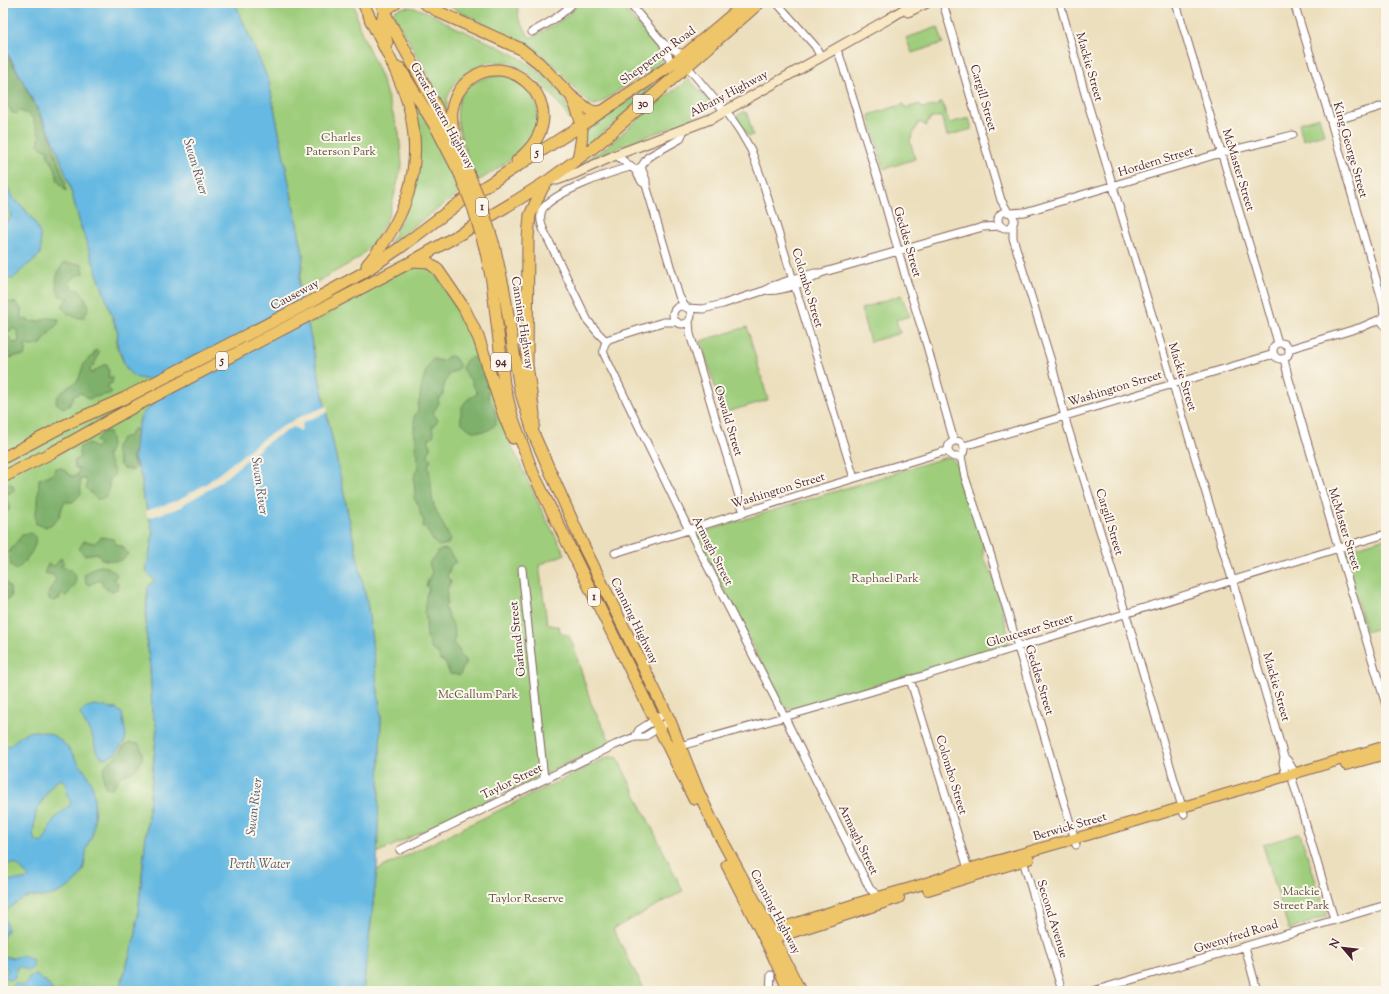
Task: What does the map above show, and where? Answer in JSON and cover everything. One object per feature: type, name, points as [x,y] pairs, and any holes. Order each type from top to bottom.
[{"type":"highway","name":"Great Eastern Highway","points":[[363,3],[370,19],[464,172]]},
{"type":"highway","points":[[390,52],[383,27],[382,15],[383,8],[396,3]]},
{"type":"highway","points":[[424,3],[441,13],[521,49],[540,63],[571,96],[588,109],[594,112],[603,111]]},
{"type":"highway","name":"Shepperton Road","points":[[582,125],[667,68],[746,3]]},
{"type":"highway","name":"Shepperton Road","points":[[578,158],[598,144],[759,3]]},
{"type":"highway","name":"Great Eastern Highway","points":[[383,8],[458,150],[474,210],[490,246]]},
{"type":"highway","points":[[361,274],[384,245],[408,196],[413,176],[415,144],[410,111],[405,96],[370,19]]},
{"type":"highway","points":[[458,150],[452,121],[452,112],[457,94],[464,85],[475,76],[486,71],[503,71],[514,74],[523,79],[534,90],[541,102],[543,119],[541,128],[537,138],[522,156],[500,176]]},
{"type":"highway","points":[[571,96],[579,113],[582,125],[582,142],[578,158]]},
{"type":"highway","name":"Causeway","points":[[3,458],[71,422],[125,398],[361,274],[401,247],[459,203],[582,125]]},
{"type":"highway","name":"Causeway","points":[[3,477],[55,451],[128,410],[413,261],[549,180],[578,158]]},
{"type":"highway","points":[[534,435],[534,414],[527,365],[528,238],[530,215],[542,189],[549,180]]},
{"type":"highway","name":"Canning Highway","points":[[490,246],[504,290],[520,390],[534,435],[584,547],[668,717],[698,791],[769,937],[789,991]]},
{"type":"highway","name":"Canning Highway","points":[[490,246],[492,281],[504,384],[512,416],[533,473],[707,827],[800,991]]},
{"type":"highway","points":[[413,261],[428,262],[438,270],[464,308],[479,339],[501,409],[516,446],[533,473]]},
{"type":"main road","name":"Albany Highway","points":[[549,180],[557,180],[576,174],[616,155],[713,118],[914,3]]},
{"type":"main road","name":"Albany Highway","points":[[890,18],[903,15],[926,3]]},
{"type":"main road","name":"Berwick Street","points":[[769,937],[868,900],[969,873],[1183,811],[1386,746]]},
{"type":"main road","name":"Berwick Street","points":[[1291,776],[1386,754]]},
{"type":"main road","name":"Berwick Street","points":[[769,937],[969,873]]},
{"type":"street","points":[[532,32],[550,22],[573,3]]},
{"type":"street","points":[[629,3],[663,43],[679,53],[687,53]]},
{"type":"street","points":[[777,3],[819,51],[821,57]]},
{"type":"street","name":"Cargill Street","points":[[943,3],[1001,200],[1009,212]]},
{"type":"street","name":"Mackie Street","points":[[1060,3],[1083,87],[1233,580],[1284,757],[1283,763],[1291,776],[1334,919]]},
{"type":"street","name":"McMaster Street","points":[[1176,3],[1278,343]]},
{"type":"street","name":"King George Street","points":[[1294,3],[1385,305],[1382,322],[1385,326]]},
{"type":"street","points":[[663,43],[670,60],[667,68]]},
{"type":"street","name":"Geddes Street","points":[[836,49],[841,61],[925,339],[954,441]]},
{"type":"street","name":"Colombo Street","points":[[687,66],[725,111],[740,131],[751,150],[794,282],[854,478]]},
{"type":"street","points":[[1331,122],[1386,105]]},
{"type":"street","points":[[684,130],[680,139],[648,157],[635,168],[590,181],[550,201],[542,211],[541,224],[588,321],[598,334],[606,341],[663,322],[686,323],[703,309]]},
{"type":"street","name":"Hordern Street","points":[[1009,212],[1025,212],[1221,153],[1293,135]]},
{"type":"street","points":[[616,155],[635,168],[646,180],[646,186],[679,296],[691,313],[690,319]]},
{"type":"street","name":"Cargill Street","points":[[999,216],[1001,200]]},
{"type":"street","points":[[663,322],[681,306],[703,309],[723,304],[766,290],[772,286],[794,282],[815,273],[821,273],[984,227],[1010,227],[1014,222],[1009,212],[999,216],[984,227]]},
{"type":"street","name":"Hordern Street","points":[[1014,222],[1025,212]]},
{"type":"street","points":[[999,216],[999,223],[1003,227]]},
{"type":"street","name":"Cargill Street","points":[[1014,222],[1013,238],[1049,356],[1065,416],[1126,613],[1183,811]]},
{"type":"street","name":"Cargill Street","points":[[1003,227],[1013,238]]},
{"type":"street","points":[[679,296],[675,312],[675,320],[679,323]]},
{"type":"street","points":[[1289,349],[1372,324],[1384,316]]},
{"type":"street","name":"Oswald Street","points":[[690,319],[690,334],[744,513]]},
{"type":"street","name":"Oswald Street","points":[[679,323],[690,334]]},
{"type":"street","points":[[1372,324],[1385,326]]},
{"type":"street","name":"Armagh Street","points":[[606,341],[603,349],[604,354],[689,529],[870,889],[880,897]]},
{"type":"street","points":[[1278,343],[1284,343],[1289,349],[1289,354],[1284,359],[1278,358],[1274,354],[1273,348],[1278,343]]},
{"type":"street","name":"Washington Street","points":[[964,446],[1274,354]]},
{"type":"street","name":"McMaster Street","points":[[1284,359],[1338,548],[1386,705]]},
{"type":"street","points":[[954,441],[961,442],[964,446],[964,450],[954,455],[949,445],[954,441]]},
{"type":"street","name":"Washington Street","points":[[615,553],[942,452],[954,455]]},
{"type":"street","name":"Geddes Street","points":[[954,455],[965,477],[991,556],[1075,842]]},
{"type":"street","name":"Gloucester Street","points":[[680,746],[910,679],[1386,534]]},
{"type":"street","name":"Garland Street","points":[[522,569],[544,779]]},
{"type":"street","name":"Colombo Street","points":[[910,679],[969,873]]},
{"type":"street","name":"Taylor Street","points":[[400,850],[615,745],[635,737],[644,737],[657,724],[668,717]]},
{"type":"street","name":"Second Avenue","points":[[1022,858],[1062,991]]},
{"type":"street","name":"Armagh Street","points":[[868,900],[870,889]]},
{"type":"street","name":"Gwenyfred Road","points":[[1093,991],[1245,947],[1334,919],[1386,905]]},
{"type":"street","points":[[1245,947],[1257,991]]},
{"type":"street","points":[[770,991],[771,975]]},
{"type":"green space","name":"Charles Paterson Park","points":[[235,3],[354,3],[359,27],[381,77],[399,133],[402,165],[389,215],[374,243],[359,258],[299,292],[303,254],[269,82]]},
{"type":"green space","points":[[442,3],[517,3],[519,19],[530,38],[557,23],[569,14],[579,3],[619,3],[663,53],[664,57],[662,62],[603,101],[596,105],[591,104],[581,96],[559,70],[536,49]]},
{"type":"green space","points":[[410,7],[429,13],[457,28],[501,48],[528,63],[552,83],[565,101],[573,118],[570,120],[557,101],[541,83],[526,71],[510,63],[488,62],[468,71],[455,82],[447,98],[447,119],[420,61],[392,12],[400,8]]},
{"type":"green space","points":[[938,27],[943,43],[912,53],[906,38]]},
{"type":"green space","points":[[3,47],[15,66],[53,139],[69,183],[81,227],[118,333],[116,345],[127,370],[155,380],[156,400],[141,416],[137,430],[134,458],[142,479],[142,493],[153,533],[147,564],[147,572],[154,580],[147,595],[146,617],[152,712],[157,728],[136,933],[118,991],[3,991],[3,276],[13,279],[26,266],[36,259],[35,222],[22,206],[13,198],[3,179]]},
{"type":"green space","points":[[3,49],[19,74],[52,140],[65,181],[66,191],[58,181],[55,168],[47,154],[48,150],[41,148],[38,144],[40,137],[33,118],[20,111],[17,114],[12,113],[9,107],[4,103],[3,99],[5,91],[3,83]]},
{"type":"green space","points":[[502,75],[518,80],[531,94],[538,113],[536,126],[531,138],[512,158],[478,181],[464,148],[459,131],[457,115],[459,101],[467,89],[480,80]]},
{"type":"green space","points":[[669,75],[586,148],[584,135],[586,128]]},
{"type":"green space","points":[[689,79],[712,104],[704,111],[685,122],[645,137],[579,166],[592,155],[603,150],[652,107]]},
{"type":"green space","points":[[942,102],[949,123],[969,118],[972,129],[947,136],[941,116],[929,119],[929,122],[926,123],[927,126],[919,122],[910,141],[915,159],[884,169],[869,115],[904,104],[906,108],[920,104],[921,108],[936,106]]},
{"type":"green space","points":[[418,106],[455,177],[461,192],[389,244],[410,203],[413,109]]},
{"type":"green space","points":[[743,112],[747,113],[753,135],[748,136],[737,119],[738,115]]},
{"type":"green space","points":[[1319,117],[1324,134],[1303,140],[1299,123]]},
{"type":"green space","points":[[3,196],[8,205],[11,217],[6,221],[3,221]]},
{"type":"green space","points":[[64,263],[82,264],[84,273],[72,278],[69,283],[74,289],[79,289],[85,297],[89,307],[84,317],[73,317],[71,314],[69,315],[62,307],[66,300],[70,298],[59,296],[57,286],[57,275]]},
{"type":"green space","name":"McCallum Park","points":[[418,265],[427,266],[433,270],[464,317],[477,342],[509,440],[542,511],[565,554],[539,565],[547,623],[553,626],[558,626],[561,633],[569,636],[591,703],[611,743],[377,853],[381,717],[368,608],[308,325],[398,272]]},
{"type":"green space","points":[[901,295],[910,316],[896,320],[900,333],[870,342],[861,309]]},
{"type":"green space","points":[[3,299],[7,302],[17,303],[21,309],[22,320],[26,319],[32,322],[47,318],[59,319],[58,324],[41,344],[32,346],[24,345],[27,351],[24,356],[15,356],[11,358],[9,353],[3,349],[3,336],[9,337],[14,343],[19,342],[18,332],[13,328],[9,332],[3,328]]},
{"type":"green space","points":[[747,327],[768,400],[723,413],[701,341]]},
{"type":"green space","points":[[95,350],[99,352],[95,363],[90,369],[91,374],[103,365],[107,365],[109,373],[108,377],[113,377],[112,383],[108,385],[108,388],[112,392],[88,399],[85,395],[80,393],[74,396],[69,406],[63,408],[56,403],[57,397],[65,389],[78,381],[84,363],[93,356]]},
{"type":"green space","points":[[449,356],[454,357],[460,366],[457,370],[450,373],[444,387],[443,396],[438,399],[439,403],[433,413],[438,420],[432,428],[434,435],[428,440],[431,446],[428,455],[431,460],[428,466],[433,501],[450,539],[448,544],[439,546],[423,526],[424,519],[421,517],[419,506],[414,498],[414,476],[418,464],[415,449],[416,439],[414,432],[414,417],[418,410],[424,376],[430,363],[433,359],[442,361]]},
{"type":"green space","points":[[476,357],[480,360],[491,387],[488,395],[495,409],[496,418],[495,425],[492,428],[482,432],[471,430],[461,422],[463,405],[468,399],[477,394],[472,382],[462,369],[467,360]]},
{"type":"green space","points":[[134,428],[137,433],[135,442],[137,443],[132,456],[136,468],[132,471],[123,469],[120,465],[115,448],[122,438],[129,436]]},
{"type":"green space","points":[[108,431],[111,438],[111,444],[107,456],[115,473],[109,482],[109,491],[105,498],[97,499],[86,488],[87,481],[85,479],[80,479],[81,494],[73,502],[64,502],[59,517],[55,522],[46,527],[36,524],[35,515],[38,504],[39,479],[53,474],[55,468],[62,468],[71,476],[77,476],[79,469],[75,468],[74,461],[80,457],[80,447],[89,443],[95,448],[99,444],[96,441],[98,437],[102,433]]},
{"type":"green space","name":"Raphael Park","points":[[947,457],[951,458],[956,463],[981,534],[983,557],[993,576],[1009,641],[1005,647],[793,710],[785,708],[782,705],[698,536],[700,533]]},
{"type":"green space","points":[[7,483],[13,485],[14,490],[6,495],[9,510],[3,513],[3,484]]},
{"type":"green space","points":[[31,533],[36,538],[34,547],[26,560],[16,570],[11,566],[9,552],[22,535]]},
{"type":"green space","points":[[101,537],[113,539],[116,544],[122,546],[128,554],[119,561],[113,561],[101,559],[98,553],[84,555],[79,549],[84,541],[95,543]]},
{"type":"green space","points":[[1386,538],[1386,626],[1366,632],[1344,558],[1346,551],[1349,549]]},
{"type":"green space","points":[[447,549],[456,562],[451,565],[447,577],[451,581],[447,590],[447,602],[445,608],[453,626],[455,636],[453,643],[460,651],[459,655],[466,661],[460,675],[450,674],[445,662],[440,660],[439,654],[430,648],[430,642],[426,637],[426,616],[424,612],[426,596],[429,589],[426,585],[432,572],[429,563],[440,550]]},
{"type":"green space","points":[[61,558],[64,563],[60,566],[70,569],[76,576],[75,585],[66,596],[62,594],[59,599],[53,601],[49,599],[48,594],[56,579],[53,575],[44,573],[48,564],[54,566]]},
{"type":"green space","points":[[100,566],[107,567],[116,573],[117,576],[113,579],[118,583],[117,589],[112,591],[107,590],[105,586],[102,586],[102,581],[99,580],[89,585],[86,583],[84,575],[93,568]]},
{"type":"green space","points":[[3,578],[10,588],[11,597],[3,603]]},
{"type":"green space","points":[[129,743],[139,744],[142,751],[141,763],[131,772],[121,776],[112,788],[105,787],[103,777],[106,765],[120,753],[123,747]]},
{"type":"green space","name":"Taylor Reserve","points":[[608,757],[617,757],[683,891],[613,929],[645,991],[363,991],[377,870]]},
{"type":"green space","name":"Mackie Street Park","points":[[1300,833],[1327,916],[1289,930],[1263,845]]},
{"type":"water","name":"Perth Water","points":[[3,3],[235,3],[269,82],[303,254],[299,282],[302,304],[308,325],[368,608],[381,717],[377,870],[363,991],[118,991],[136,933],[157,728],[152,712],[146,617],[148,587],[154,580],[147,572],[147,564],[153,533],[142,493],[142,479],[134,458],[137,430],[141,416],[156,400],[155,380],[142,379],[133,376],[124,364],[117,341],[118,333],[81,227],[69,183],[53,139],[15,66],[3,47]]},
{"type":"water","points":[[3,179],[13,198],[22,206],[35,222],[40,234],[40,254],[13,279],[3,276],[3,221],[8,221],[11,217],[8,205],[3,196]]},
{"type":"water","points":[[94,705],[116,709],[122,713],[126,735],[125,741],[115,754],[107,758],[101,757],[96,751],[93,738],[80,714],[85,708]]},
{"type":"water","points":[[32,731],[47,733],[53,735],[68,747],[92,784],[94,825],[92,836],[87,847],[84,868],[77,880],[69,887],[58,893],[45,897],[28,897],[19,901],[7,910],[5,918],[7,931],[3,937],[3,883],[11,880],[26,880],[29,877],[16,864],[8,864],[3,866],[3,748],[10,745],[23,734]],"holes":[[[60,779],[66,784],[67,795],[71,803],[55,818],[41,843],[35,840],[33,835],[36,812],[54,783]]]},
{"type":"water","points":[[3,956],[13,958],[20,956],[26,957],[32,960],[34,966],[29,971],[19,966],[17,967],[14,979],[9,980],[4,976],[8,970],[3,965]]},
{"type":"water","points":[[36,975],[47,983],[53,991],[12,991],[11,989],[14,984],[23,986],[26,984],[29,977]]},
{"type":"pier","points":[[327,406],[328,412],[303,422],[301,431],[293,427],[268,442],[225,478],[210,489],[185,503],[182,507],[148,518],[146,511],[176,501],[206,484],[264,438],[295,419]]},
{"type":"water label","name":"Swan River","points":[[195,167]]},
{"type":"water label","name":"Swan River","points":[[259,486]]},
{"type":"water label","name":"Swan River","points":[[255,807]]}]
